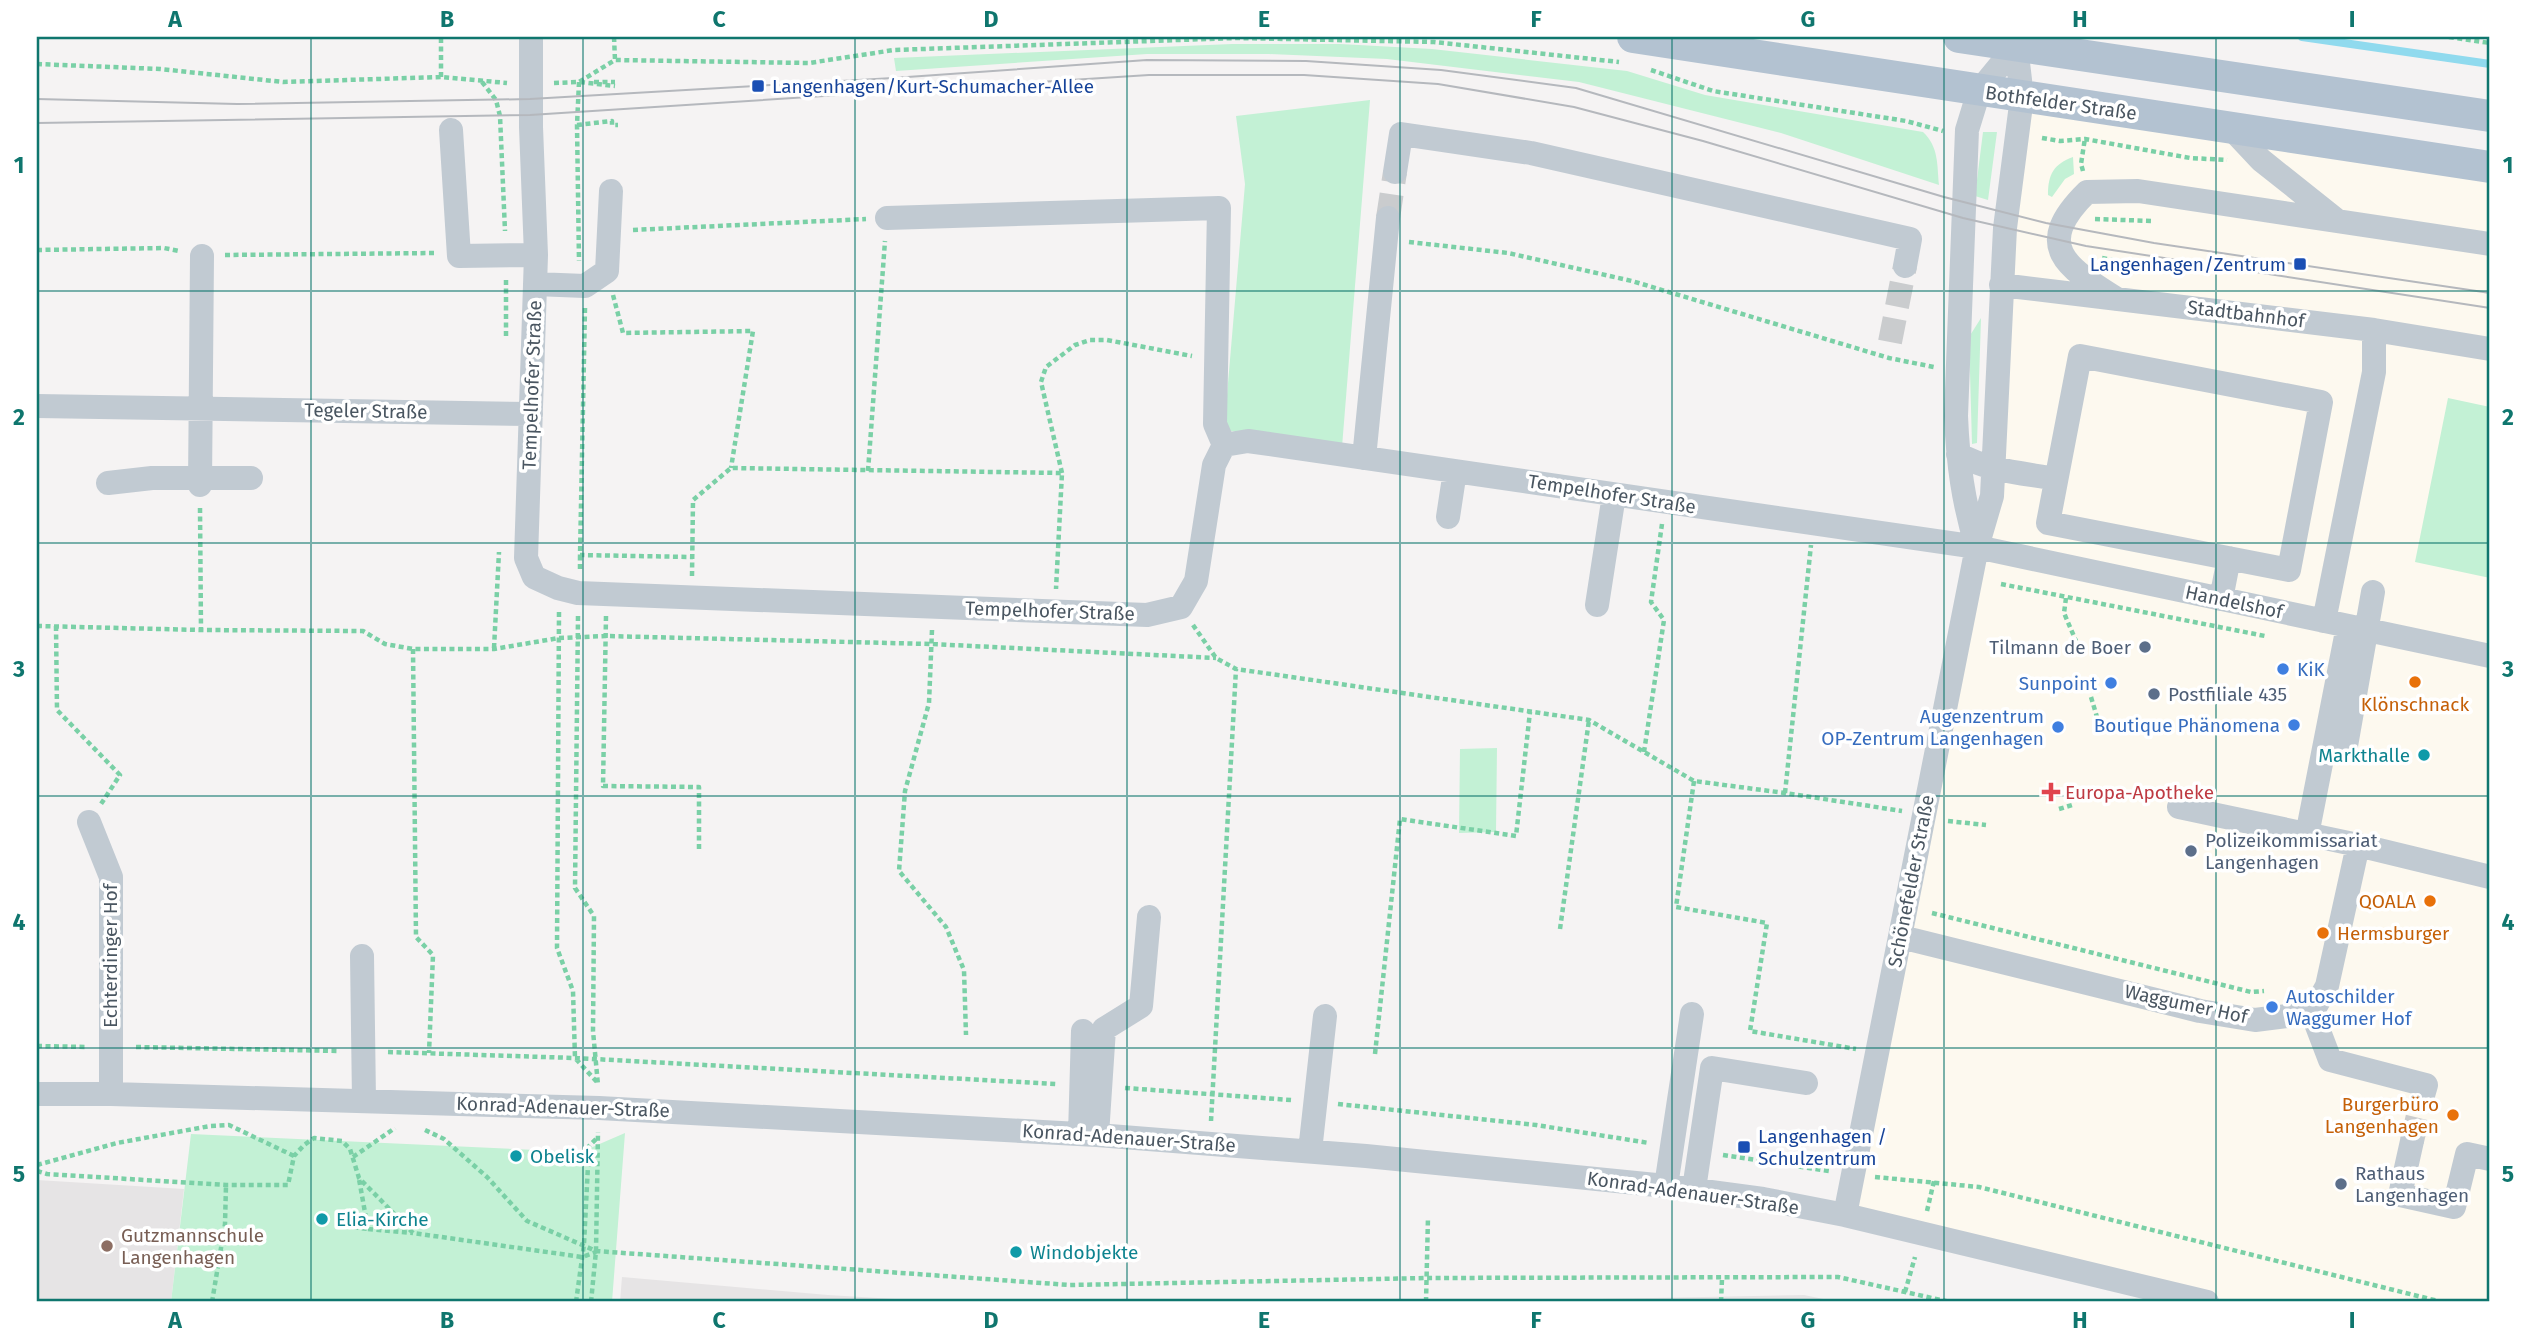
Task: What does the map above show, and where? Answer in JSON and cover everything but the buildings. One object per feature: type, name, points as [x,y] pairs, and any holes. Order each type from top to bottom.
[{"type":"main road","points":[[1959,37],[2490,116]]},
{"type":"main road","name":"Bothfelder Straße","points":[[1633,56],[1979,91],[2490,167]]},
{"type":"street","name":"Tempelhofer Straße","points":[[531,37],[536,256],[526,558],[534,578],[578,593],[1147,615],[1181,607]]},
{"type":"street","name":"Schönefelder Straße","points":[[1977,547],[1965,508],[1958,454],[1959,313],[1967,130],[1979,91],[2016,46]]},
{"type":"street","name":"Schönefelder Straße","points":[[1845,1215],[1977,547],[1992,496],[2006,213],[2022,97],[2016,46]]},
{"type":"street","points":[[2231,128],[2260,160],[2337,220]]},
{"type":"street","points":[[451,130],[459,256],[536,256]]},
{"type":"street","points":[[1395,172],[1401,134],[1531,153],[1910,239],[1905,266]]},
{"type":"street","points":[[535,284],[585,286],[607,271],[611,191]]},
{"type":"street","points":[[2117,299],[2082,277],[2063,257],[2058,240],[2069,210],[2087,192],[2138,191],[2490,244]]},
{"type":"street","points":[[887,218],[1219,208],[1215,424],[1224,445],[1214,465],[1196,581],[1181,607]]},
{"type":"street","points":[[1364,458],[1387,229]]},
{"type":"street","points":[[200,488],[202,256]]},
{"type":"street","points":[[1959,313],[2001,285]]},
{"type":"street","name":"Stadtbahnhof","points":[[2001,285],[2374,330],[2490,349]]},
{"type":"street","points":[[2307,835],[2346,626],[2374,372],[2374,330]]},
{"type":"street","points":[[2080,356],[2321,402],[2289,570],[2048,523],[2056,479],[2080,356]]},
{"type":"street","name":"Tegeler Straße","points":[[37,406],[531,414]]},
{"type":"street","name":"Tempelhofer Straße","points":[[1224,445],[1248,441],[1977,547]]},
{"type":"street","points":[[1958,454],[1973,463],[2056,479]]},
{"type":"street","points":[[1448,517],[1455,471]]},
{"type":"street","points":[[108,483],[152,478],[200,488],[251,478]]},
{"type":"street","points":[[1597,605],[1614,495]]},
{"type":"street","name":"Handelshof","points":[[1977,547],[2490,656]]},
{"type":"street","points":[[2221,600],[2229,558]]},
{"type":"street","points":[[2346,746],[2346,626],[2373,592]]},
{"type":"street","points":[[2179,807],[2358,845],[2490,877]]},
{"type":"street","name":"Echterdinger Hof","points":[[89,822],[111,877],[111,1094]]},
{"type":"street","points":[[2358,845],[2327,986],[2312,1013],[2330,1060],[2427,1085],[2422,1099]]},
{"type":"street","points":[[1089,1135],[1091,1085],[1104,1028],[1140,1006],[1149,917]]},
{"type":"street","name":"Waggumer Hof","points":[[1901,937],[2200,1011],[2255,1020],[2312,1013]]},
{"type":"street","points":[[362,956],[363,1100]]},
{"type":"street","points":[[1665,1186],[1692,1014]]},
{"type":"street","points":[[1310,1151],[1325,1016]]},
{"type":"street","points":[[1083,1031],[1091,1085]]},
{"type":"street","points":[[1695,1189],[1712,1068],[1806,1083]]},
{"type":"street","name":"Konrad-Adenauer-Straße","points":[[37,1094],[363,1100],[612,1109],[1089,1135],[1310,1151],[1695,1189],[1763,1199],[1845,1215],[2193,1301]]},
{"type":"street","points":[[2412,1141],[2400,1195],[2454,1207],[2467,1154],[2490,1159]]},
{"type":"path","points":[[441,77],[442,37]]},
{"type":"path","points":[[614,37],[615,60]]},
{"type":"path","points":[[2449,37],[2490,43]]},
{"type":"path","points":[[579,82],[615,60],[809,63],[894,50],[1236,38],[1434,42],[1633,56],[1713,91],[1906,121],[1937,131],[1967,130]]},
{"type":"path","points":[[37,64],[160,69],[283,82],[441,77],[530,84],[615,84]]},
{"type":"path","points":[[482,82],[496,100],[500,116],[506,256],[506,346]]},
{"type":"path","points":[[579,82],[577,125],[580,265],[585,286],[580,555],[693,557]]},
{"type":"path","points":[[577,125],[616,122]]},
{"type":"path","points":[[2016,135],[2060,141],[2085,139],[2190,158],[2260,160]]},
{"type":"path","points":[[622,231],[887,218],[868,471]]},
{"type":"path","points":[[1387,229],[1632,281],[1889,358],[1935,367]]},
{"type":"path","points":[[37,250],[164,248],[202,256],[439,253],[459,256]]},
{"type":"path","points":[[607,271],[623,333],[753,331],[731,468],[693,500],[692,597]]},
{"type":"path","points":[[1055,610],[1062,473],[1041,382],[1046,367],[1076,345],[1090,340],[1107,340],[1217,361]]},
{"type":"path","points":[[731,468],[1062,473]]},
{"type":"path","points":[[200,488],[201,630]]},
{"type":"path","points":[[1644,752],[1664,620],[1651,602],[1665,503]]},
{"type":"path","points":[[1785,793],[1813,523]]},
{"type":"path","points":[[2001,584],[2277,639]]},
{"type":"path","points":[[607,594],[603,786],[699,787],[699,852]]},
{"type":"path","points":[[2066,598],[2064,612],[2076,641]]},
{"type":"path","points":[[933,607],[929,703],[905,791],[899,871],[946,927],[960,959],[964,970],[966,1035]]},
{"type":"path","points":[[1181,607],[1216,658]]},
{"type":"path","points":[[37,626],[363,631],[385,644],[413,649],[494,649],[559,638],[605,636],[931,644],[1216,658],[1236,669],[1589,720],[1694,781],[1923,815],[1952,823],[1986,825]]},
{"type":"path","points":[[56,626],[57,710],[120,775],[89,822]]},
{"type":"path","points":[[559,638],[557,948],[573,991],[575,1058],[597,1083],[593,1031],[594,916],[575,888],[578,636]]},
{"type":"path","points":[[413,649],[416,937],[433,955],[429,1053]]},
{"type":"path","points":[[1210,1143],[1236,669]]},
{"type":"path","points":[[2091,697],[2096,717]]},
{"type":"path","points":[[1375,1054],[1400,820],[1516,836],[1530,712]]},
{"type":"path","points":[[1560,929],[1589,720]]},
{"type":"path","points":[[1694,781],[1676,907],[1767,923],[1750,1031],[1877,1052]]},
{"type":"path","points":[[2059,809],[2072,805]]},
{"type":"path","points":[[1932,913],[2251,992],[2277,990]]},
{"type":"path","points":[[37,1046],[575,1058],[1091,1085],[1315,1102],[1536,1125],[1671,1146]]},
{"type":"path","points":[[37,1165],[117,1143],[229,1125],[294,1156]]},
{"type":"path","points":[[353,1157],[393,1129],[401,1128]]},
{"type":"path","points":[[418,1128],[444,1139],[487,1177],[527,1221],[597,1251],[1069,1285],[1426,1278],[1838,1277],[1925,1299],[1950,1302]]},
{"type":"path","points":[[576,1302],[584,1244],[589,1146],[598,1136],[597,1251],[591,1302]]},
{"type":"path","points":[[37,1171],[47,1174],[226,1185],[288,1185],[294,1156],[304,1145],[314,1138],[342,1141],[351,1149],[368,1228]]},
{"type":"path","points":[[1699,1151],[1853,1175],[1979,1187],[2442,1302]]},
{"type":"path","points":[[359,1178],[413,1233]]},
{"type":"path","points":[[212,1302],[225,1224],[226,1185]]},
{"type":"path","points":[[1426,1302],[1428,1217]]},
{"type":"path","points":[[345,1226],[582,1257],[597,1251]]},
{"type":"path","points":[[1721,1302],[1722,1279]]},
{"type":"shaded area","points":[[2022,97],[2490,167],[2490,1302],[2207,1302],[1845,1215],[1977,547]]},
{"type":"shaded area","name":"Gutzmannschule Langenhagen","points":[[37,1180],[184,1189],[171,1302],[37,1302]]},
{"type":"shaded area","points":[[622,1277],[828,1295],[944,1302],[620,1302]]},
{"type":"shaded area","points":[[1804,1295],[1838,1302],[1446,1302]]},
{"type":"green space","points":[[1232,44],[1340,44],[1432,49],[1627,71],[1705,95],[1923,132],[1935,150],[1939,185],[1781,133],[1579,82],[1387,59],[1269,54],[1147,54],[896,71],[894,58]]},
{"type":"green space","points":[[1370,100],[1342,447],[1224,430],[1245,184],[1236,116]]},
{"type":"green space","points":[[1983,132],[1997,132],[1988,200],[1975,196]]},
{"type":"green space","points":[[2073,157],[2074,174],[2065,179],[2052,197],[2048,195],[2053,171]]},
{"type":"green space","points":[[1981,318],[1977,443],[1972,444],[1969,337]]},
{"type":"green space","points":[[2448,398],[2490,407],[2490,578],[2415,562]]},
{"type":"green space","points":[[1497,748],[1496,832],[1459,833],[1460,749]]},
{"type":"green space","points":[[625,1133],[612,1302],[171,1302],[191,1134],[581,1152]]},
{"type":"waterway","points":[[2302,37],[2490,64]]},
{"type":"tunnel","points":[[1388,218],[1395,172]]},
{"type":"tunnel","points":[[1890,342],[1905,266]]},
{"type":"tunnel","points":[[2412,1141],[2422,1099]]},
{"type":"tram line","points":[[37,99],[237,104],[530,99],[1147,60],[1306,61],[1441,70],[1576,88],[1944,197],[2046,223],[2154,243],[2490,293]]},
{"type":"tram line","points":[[37,123],[530,115],[1149,75],[1304,75],[1438,84],[1574,107],[1703,141],[1963,218],[2086,246],[2490,308]]},
{"type":"place","name":"Langenhagen/Kurt-Schumacher-Allee","points":[[758,86]]},
{"type":"place","name":"Langenhagen/Zentrum","points":[[2300,264]]},
{"type":"place","name":"Tilmann de Boer","points":[[2145,647]]},
{"type":"place","name":"KiK","points":[[2283,669]]},
{"type":"place","name":"Klönschnack","points":[[2415,682]]},
{"type":"place","name":"Sunpoint","points":[[2111,683]]},
{"type":"place","name":"Postfiliale 435","points":[[2154,694]]},
{"type":"place","name":"Boutique Phänomena","points":[[2294,725]]},
{"type":"place","name":"Augenzentrum OP-Zentrum Langenhagen","points":[[2058,727]]},
{"type":"place","name":"Markthalle","points":[[2424,755]]},
{"type":"place","name":"Europa-Apotheke","points":[[2051,792]]},
{"type":"place","name":"Polizeikommissariat Langenhagen","points":[[2191,851]]},
{"type":"place","name":"QOALA","points":[[2430,901]]},
{"type":"place","name":"Hermsburger","points":[[2323,933]]},
{"type":"place","name":"Autoschilder Waggumer Hof","points":[[2272,1007]]},
{"type":"place","name":"Burgerbüro Langenhagen","points":[[2453,1115]]},
{"type":"place","name":"Langenhagen / Schulzentrum","points":[[1744,1147]]},
{"type":"place","name":"Obelisk","points":[[516,1156]]},
{"type":"place","name":"Rathaus Langenhagen","points":[[2341,1184]]},
{"type":"place","name":"Elia-Kirche","points":[[322,1219]]},
{"type":"place","name":"Gutzmannschule Langenhagen","points":[[107,1246]]},
{"type":"place","name":"Windobjekte","points":[[1016,1252]]}]
